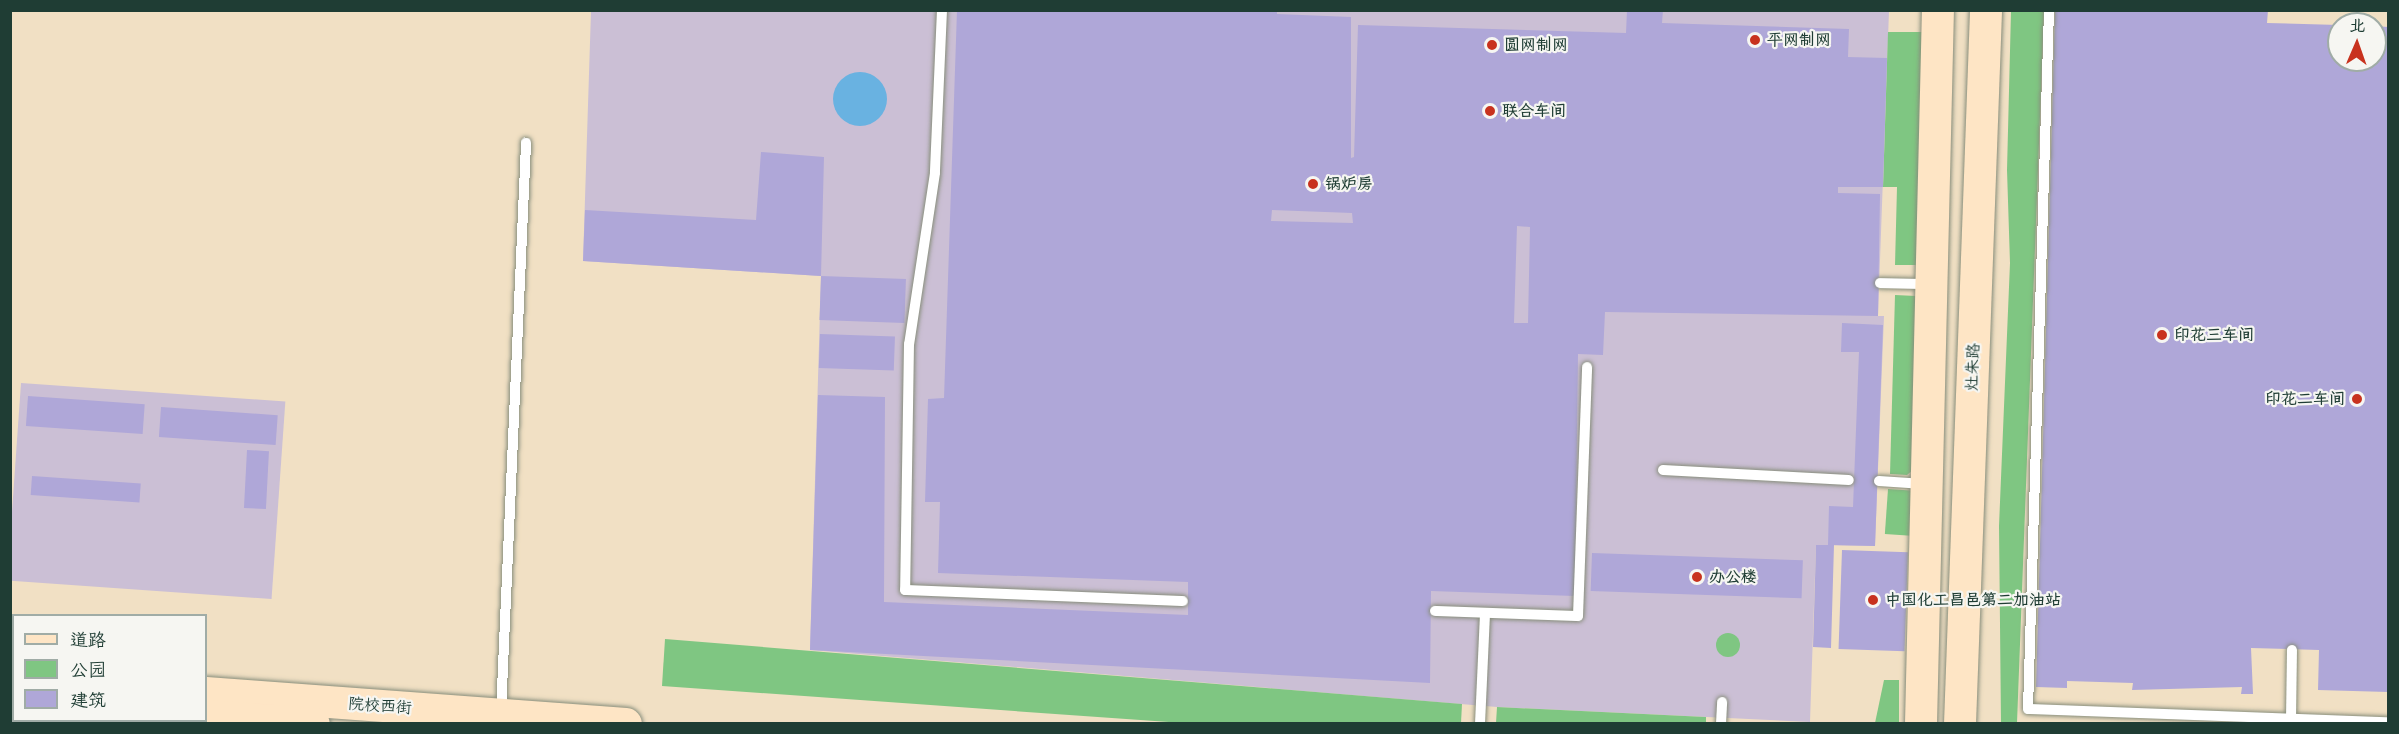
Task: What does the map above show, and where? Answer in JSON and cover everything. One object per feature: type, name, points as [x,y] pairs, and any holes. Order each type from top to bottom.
[{"type":"main road","name":"灶朱路","points":[[1960,723],[1986,10]]},
{"type":"main road","points":[[1921,723],[1938,11]]},
{"type":"main road","name":"院校西街","points":[[207,693],[626,723]]},
{"type":"main road","points":[[207,716],[314,723]]},
{"type":"lane","points":[[942,10],[935,173],[909,344],[905,590],[1183,601]]},
{"type":"lane","points":[[2049,10],[2028,709],[2388,722]]},
{"type":"lane","points":[[1928,11],[1938,11]]},
{"type":"lane","points":[[501,714],[526,143]]},
{"type":"lane","points":[[1880,283],[1932,284]]},
{"type":"lane","points":[[1435,611],[1578,616],[1587,367]]},
{"type":"lane","points":[[1663,470],[1849,480]]},
{"type":"lane","points":[[1879,481],[1928,484]]},
{"type":"lane","points":[[1480,723],[1485,613]]},
{"type":"lane","points":[[2291,720],[2292,650]]},
{"type":"lane","points":[[1721,723],[1722,702]]},
{"type":"shaded area","points":[[591,11],[1889,11],[1878,316],[1884,316],[1875,546],[1816,545],[1810,722],[1497,707],[810,650],[821,276],[583,261]]},
{"type":"shaded area","points":[[21,383],[285,401],[272,599],[10,581],[10,540]]},
{"type":"green space","points":[[2011,11],[2044,11],[2017,723],[2001,724],[1999,526],[2010,263],[2007,170]]},
{"type":"green space","points":[[1888,32],[1924,32],[1917,265],[1895,265],[1897,187],[1883,187]]},
{"type":"green space","points":[[1895,295],[1916,296],[1913,470],[1907,475],[1890,474]]},
{"type":"green space","points":[[1888,489],[1914,491],[1911,536],[1885,534]]},
{"type":"green space","points":[[1728,633],[1736,637],[1740,645],[1736,653],[1728,657],[1720,653],[1716,645],[1720,637]]},
{"type":"green space","points":[[665,639],[1462,704],[1461,723],[1183,723],[662,686]]},
{"type":"green space","points":[[1884,680],[1899,680],[1899,723],[1875,723]]},
{"type":"green space","points":[[1497,707],[1706,717],[1706,723],[1496,723]]},
{"type":"water","points":[[860,72],[870,74],[879,80],[885,89],[887,99],[885,109],[879,118],[870,124],[860,126],[850,124],[841,118],[835,109],[833,99],[835,89],[841,80],[850,74]]},
{"type":"building","points":[[957,10],[1277,10],[1277,14],[1351,17],[1351,158],[1354,157],[1358,25],[1626,33],[1627,10],[1663,10],[1662,23],[1849,29],[1848,57],[1887,58],[1883,187],[1838,187],[1838,193],[1880,194],[1878,316],[1605,312],[1603,355],[1578,354],[1575,596],[1431,591],[1430,683],[810,650],[818,395],[885,397],[884,602],[1188,615],[1188,582],[938,573],[940,502],[925,502],[928,399],[944,398]],"holes":[[[1272,210],[1352,213],[1353,223],[1271,221]],[[1517,226],[1530,227],[1528,323],[1514,323]]]},
{"type":"building","points":[[2055,10],[2268,10],[2267,23],[2327,25],[2327,72],[2387,72],[2388,27],[2388,692],[2318,690],[2319,650],[2251,648],[2253,694],[2241,694],[2242,687],[2132,690],[2133,683],[2067,681],[2067,688],[2036,687]]},
{"type":"building","points":[[761,152],[824,157],[821,276],[583,261],[585,210],[756,220]]},
{"type":"building","points":[[821,276],[906,279],[904,323],[819,320]]},
{"type":"building","points":[[1842,323],[1883,325],[1875,546],[1834,545],[1831,648],[1813,647],[1816,545],[1828,545],[1829,506],[1853,507],[1859,352],[1841,352]]},
{"type":"building","points":[[820,334],[895,337],[894,371],[819,368]]},
{"type":"building","points":[[28,396],[145,404],[143,434],[26,426]]},
{"type":"building","points":[[161,407],[278,415],[276,445],[159,437]]},
{"type":"building","points":[[247,450],[269,451],[266,509],[244,508]]},
{"type":"building","points":[[32,476],[141,484],[139,503],[31,495]]},
{"type":"building","name":"中国化工昌邑第二加油站","points":[[1842,550],[1908,552],[1905,651],[1839,649]]},
{"type":"building","name":"办公楼","points":[[1592,553],[1803,560],[1802,598],[1591,591]]},
{"type":"place","name":"平网制网","points":[[1755,40]]},
{"type":"place","name":"圆网制网","points":[[1492,45]]},
{"type":"place","name":"联合车间","points":[[1490,111]]},
{"type":"place","name":"锅炉房","points":[[1313,184]]},
{"type":"place","name":"印花三车间","points":[[2162,335]]},
{"type":"place","name":"印花二车间","points":[[2357,399]]},
{"type":"place","name":"办公楼","points":[[1697,577]]},
{"type":"place","name":"中国化工昌邑第二加油站","points":[[1873,600]]}]
